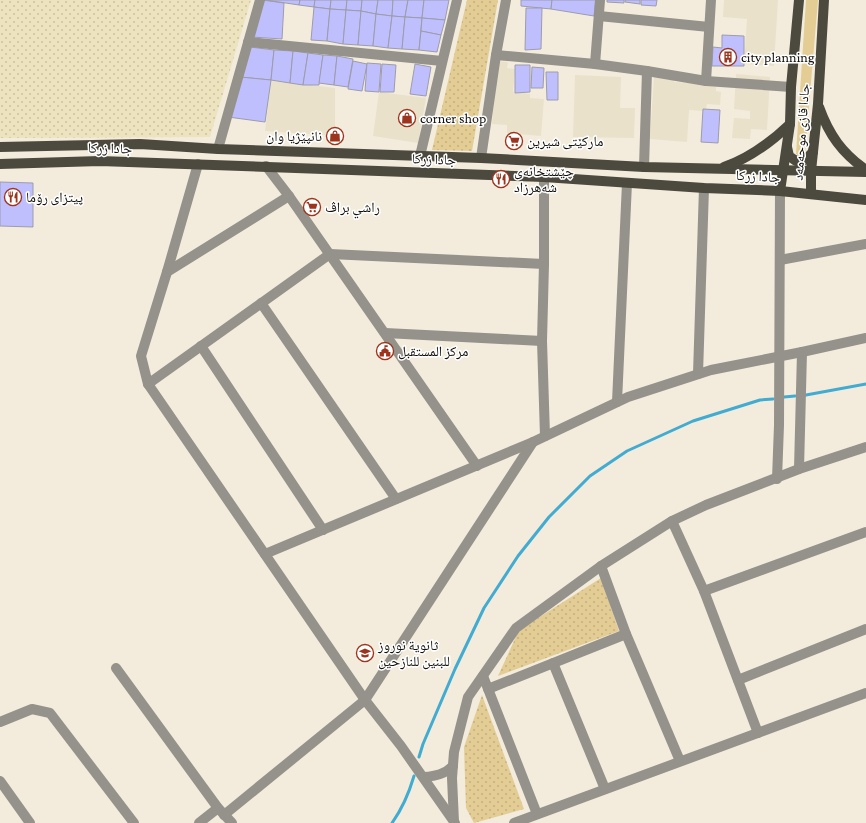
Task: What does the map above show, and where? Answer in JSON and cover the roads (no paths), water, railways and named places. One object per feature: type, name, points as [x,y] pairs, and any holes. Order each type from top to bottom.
[{"type":"main road","name":"جادا قازی موحەمەد","points":[[780,191],[790,124],[791,88],[798,0]]},
{"type":"main road","name":"جادا قازی موحەمەد","points":[[811,194],[811,171],[818,104],[824,0]]},
{"type":"main road","points":[[818,104],[825,125],[837,144],[852,160],[866,171]]},
{"type":"main road","points":[[717,170],[738,162],[757,152],[775,139],[790,124]]},
{"type":"main road","name":"جادا زرکا","points":[[0,147],[140,144],[218,149],[481,158],[644,168],[866,171]]},
{"type":"main road","points":[[787,147],[789,156],[796,161],[805,160],[813,152]]},
{"type":"main road","name":"جادا زرکا","points":[[0,164],[100,161],[544,177],[704,188],[780,191],[866,200]]},
{"type":"street","points":[[218,149],[260,0]]},
{"type":"street","points":[[420,156],[457,0]]},
{"type":"street","points":[[481,158],[496,55],[506,0]]},
{"type":"street","points":[[595,64],[600,0]]},
{"type":"street","points":[[706,81],[711,0]]},
{"type":"street","points":[[599,16],[710,28]]},
{"type":"street","points":[[248,42],[442,61]]},
{"type":"street","points":[[496,55],[595,64],[706,81],[791,88]]},
{"type":"street","points":[[644,168],[647,71]]},
{"type":"street","points":[[198,164],[141,356],[148,384],[365,700],[402,746],[455,822]]},
{"type":"street","points":[[266,166],[330,254],[477,466]]},
{"type":"street","points":[[544,177],[542,341],[545,436]]},
{"type":"street","points":[[617,402],[628,183]]},
{"type":"street","points":[[698,374],[704,188]]},
{"type":"street","points":[[777,479],[780,191]]},
{"type":"street","points":[[167,272],[289,196]]},
{"type":"street","points":[[780,260],[866,244]]},
{"type":"street","points":[[148,384],[330,254],[544,264]]},
{"type":"street","points":[[261,303],[396,499]]},
{"type":"street","points":[[385,333],[542,341]]},
{"type":"street","points":[[265,554],[534,442],[628,396],[711,370],[866,338]]},
{"type":"street","points":[[201,346],[323,530]]},
{"type":"street","points":[[799,469],[802,352]]},
{"type":"street","points":[[199,823],[221,812],[365,700],[534,442]]},
{"type":"street","points":[[455,822],[454,752],[468,697],[516,628],[601,566],[672,521],[799,469],[866,447]]},
{"type":"street","points":[[672,521],[704,591],[758,733]]},
{"type":"street","points":[[704,591],[866,532]]},
{"type":"street","points":[[601,566],[626,634],[680,762]]},
{"type":"street","points":[[738,680],[866,629]]},
{"type":"street","points":[[488,689],[626,634]]},
{"type":"street","points":[[553,663],[605,789]]},
{"type":"street","points":[[116,668],[221,812],[232,823]]},
{"type":"street","points":[[482,676],[537,814]]},
{"type":"street","points":[[514,823],[866,693]]},
{"type":"street","points":[[0,722],[32,709],[50,713],[134,823]]},
{"type":"street","points":[[424,777],[441,774],[448,771],[453,766]]},
{"type":"street","points":[[0,781],[30,823]]},
{"type":"waterway","points":[[806,395],[866,384]]},
{"type":"waterway","points":[[784,397],[795,396]]},
{"type":"waterway","points":[[419,757],[423,744],[455,669],[484,608],[518,556],[549,517],[590,476],[627,451],[693,421],[760,400],[773,399]]},
{"type":"waterway","points":[[392,823],[405,801],[414,776]]},
{"type":"place","name":"city planning","points":[[728,57]]},
{"type":"place","name":"corner shop","points":[[407,118]]},
{"type":"place","name":"نانپێژیا وان","points":[[335,136]]},
{"type":"place","name":"مارکێتی شیرین","points":[[514,141]]},
{"type":"place","name":"چێشتخانەی شەهرزاد","points":[[501,179]]},
{"type":"place","name":"پیتزای رۆما","points":[[13,197]]},
{"type":"place","name":"راشي براڤ","points":[[312,207]]},
{"type":"place","name":"مركز المستقبل","points":[[385,351]]},
{"type":"place","name":"ثانوية نوروز للبنين للنازحين","points":[[365,653]]}]
